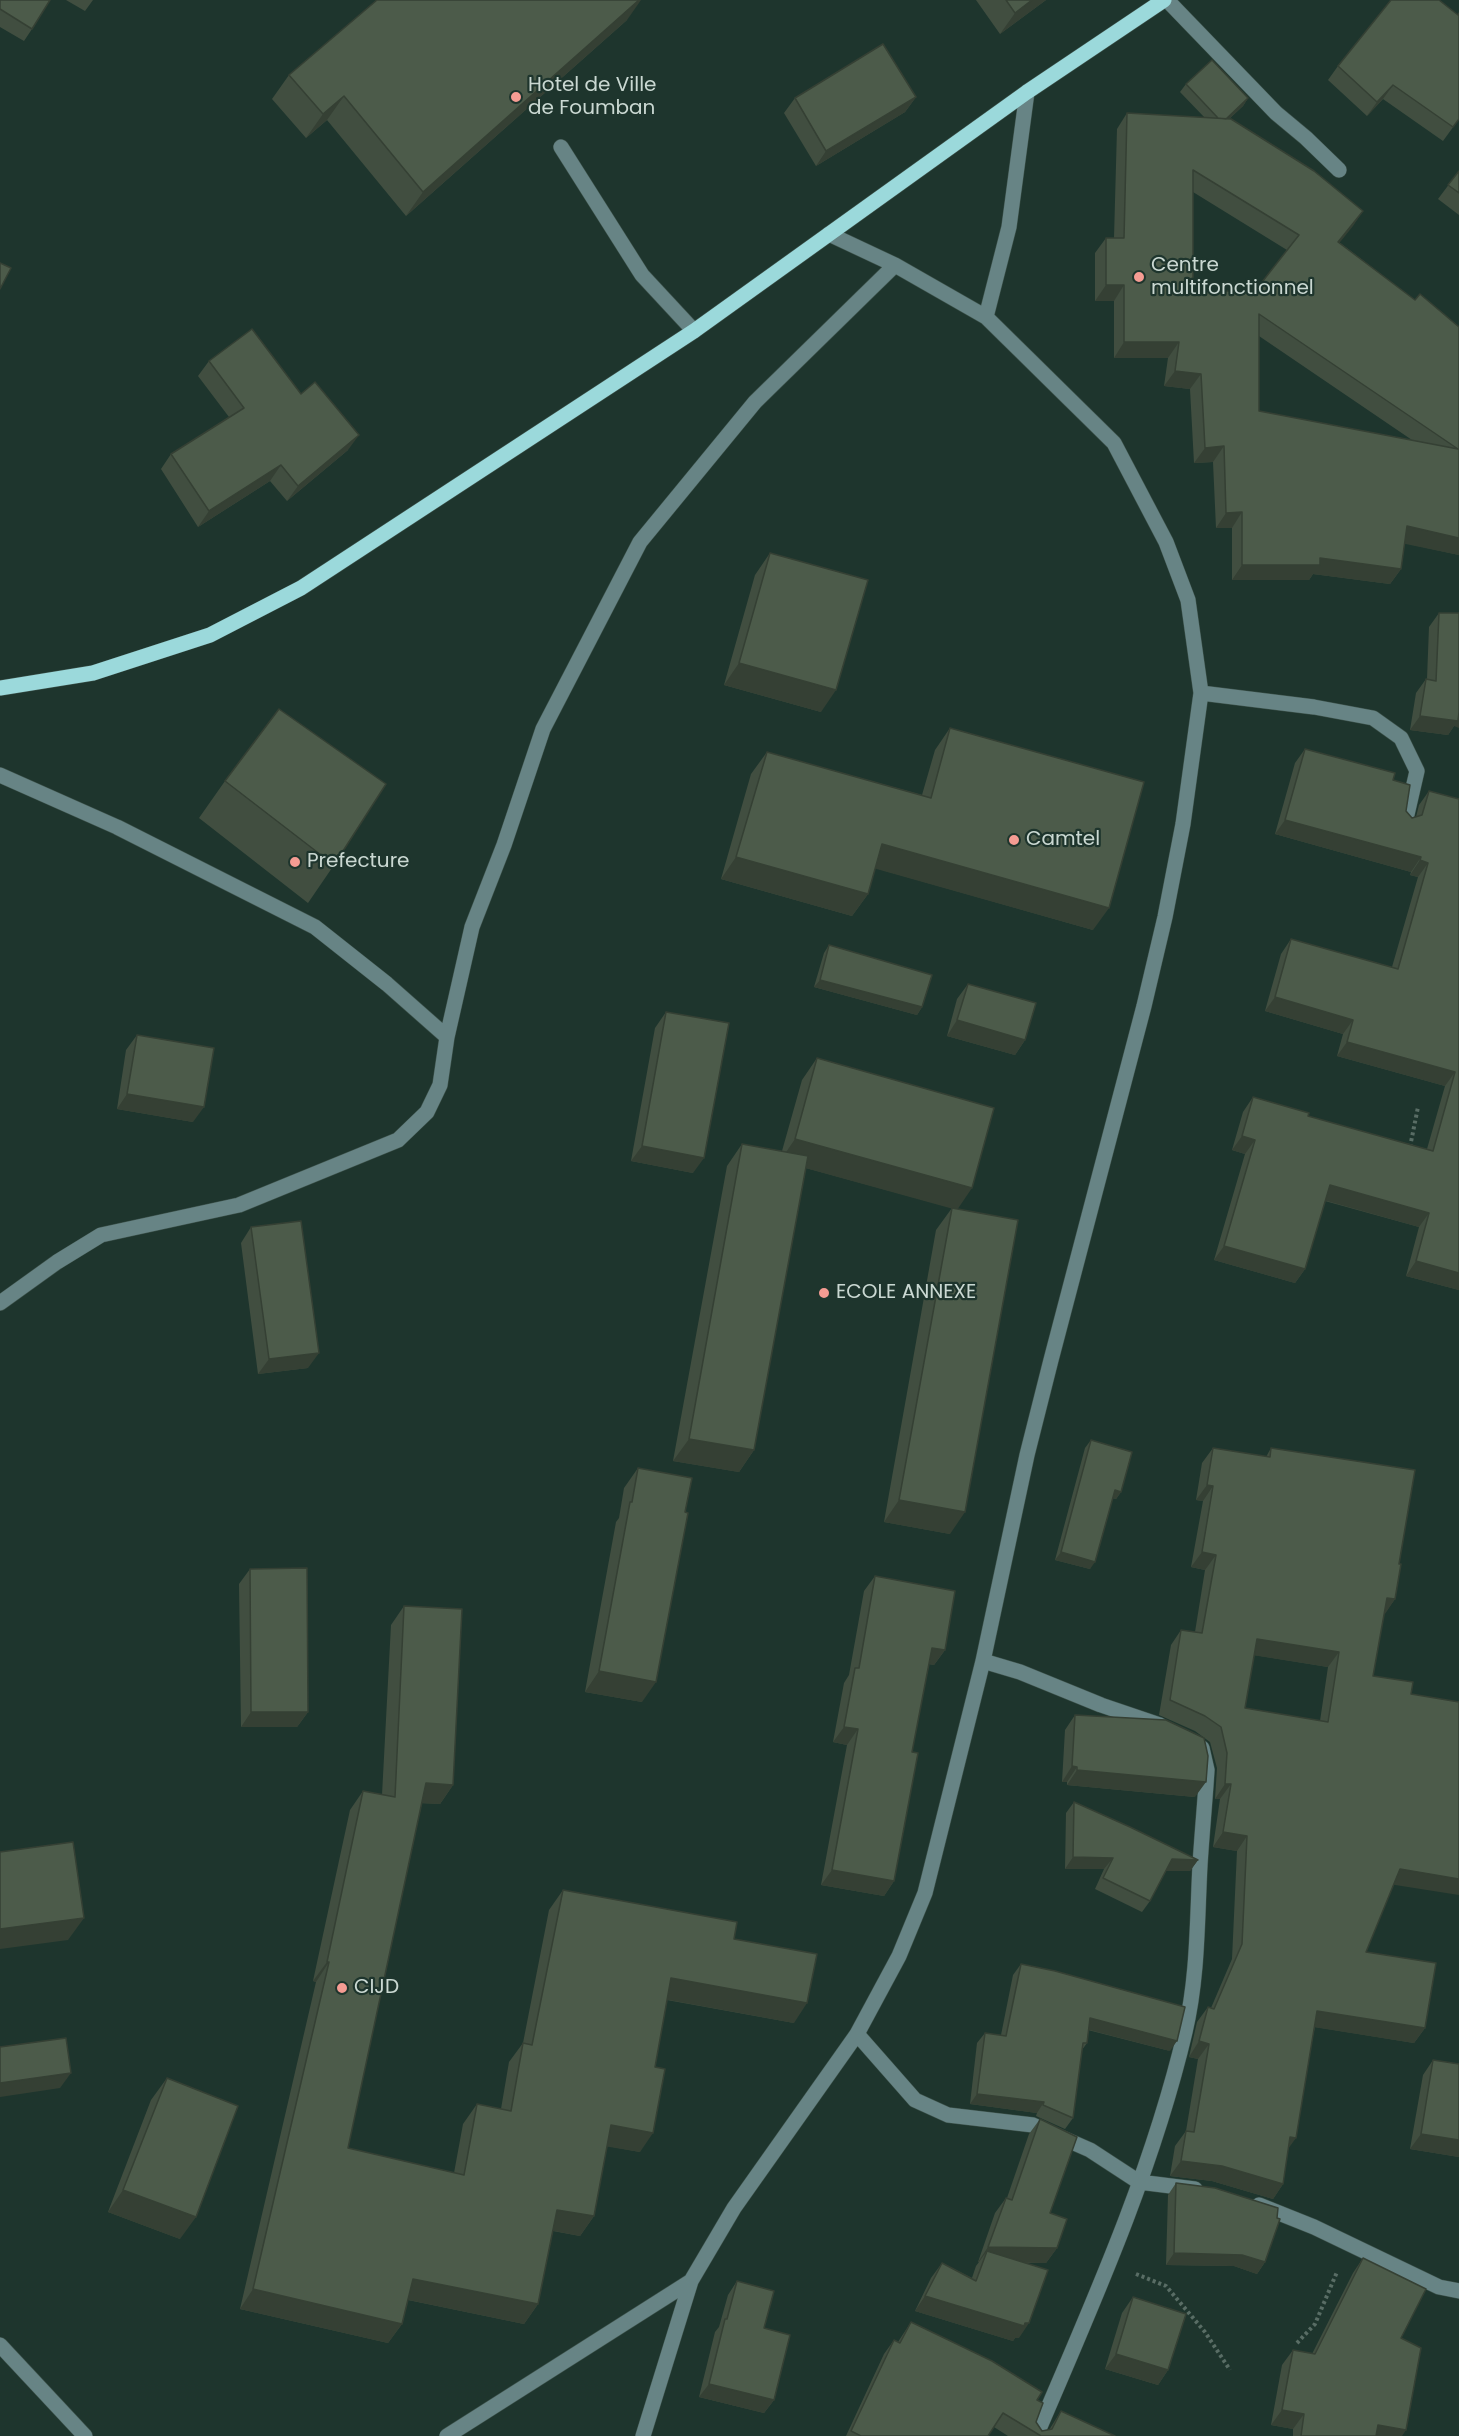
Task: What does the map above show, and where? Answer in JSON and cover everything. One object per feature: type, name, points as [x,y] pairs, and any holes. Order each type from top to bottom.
[{"type":"main road","points":[[0,688],[93,673],[210,635],[301,588],[694,331],[1027,92],[1165,0]]},
{"type":"street","points":[[1165,0],[1276,113],[1306,138],[1339,171]]},
{"type":"street","points":[[986,317],[1009,227],[1027,92]]},
{"type":"street","points":[[561,147],[642,275],[694,331]]},
{"type":"street","points":[[644,2436],[691,2281],[734,2208],[857,2034],[899,1956],[926,1893],[983,1661],[1027,1455],[1165,917],[1183,824],[1201,693],[1188,600],[1166,542],[1114,443],[986,317],[895,265],[829,234]]},
{"type":"street","points":[[0,1303],[101,1234],[239,1204],[398,1140],[427,1112],[440,1085],[447,1037],[472,927],[504,845],[543,729],[640,542],[755,402],[895,265]]},
{"type":"street","points":[[1201,693],[1314,706],[1373,718],[1401,738],[1417,771],[1404,823]]},
{"type":"street","points":[[0,775],[117,827],[315,927],[387,984],[447,1037]]},
{"type":"street","points":[[983,1661],[1020,1672],[1172,1730]]},
{"type":"street","points":[[1036,2436],[1069,2361],[1139,2182],[1172,2081],[1185,2031],[1194,1984],[1208,1770],[1202,1747],[1188,1738]]},
{"type":"street","points":[[857,2034],[915,2100],[948,2115],[1033,2125],[1090,2150],[1139,2182],[1209,2190]]},
{"type":"street","points":[[1241,2200],[1263,2206],[1439,2287],[1459,2291]]},
{"type":"street","points":[[447,2436],[691,2281]]},
{"type":"street","points":[[0,2345],[85,2436]]},
{"type":"path","points":[[1408,1156],[1418,1107]]},
{"type":"path","points":[[1297,2343],[1315,2324],[1348,2244]]},
{"type":"path","points":[[1110,2258],[1137,2274],[1166,2286],[1204,2332],[1230,2370]]},
{"type":"building","points":[[0,0],[50,0],[32,29],[0,9]]},
{"type":"building","points":[[377,0],[639,0],[423,192],[344,96],[323,114],[289,75]]},
{"type":"building","points":[[1006,0],[1032,0],[1015,13]]},
{"type":"building","points":[[1391,0],[1439,0],[1458,15],[1459,13],[1459,119],[1453,127],[1393,85],[1377,102],[1338,66]]},
{"type":"building","points":[[883,44],[916,97],[826,151],[795,98]]},
{"type":"building","points":[[1212,60],[1248,98],[1226,119],[1218,118],[1186,84]]},
{"type":"building","points":[[1127,113],[1231,119],[1314,171],[1363,211],[1338,242],[1415,300],[1420,294],[1459,327],[1459,538],[1407,526],[1401,569],[1320,558],[1320,565],[1242,565],[1242,512],[1226,513],[1224,446],[1205,448],[1201,374],[1175,371],[1179,342],[1124,342],[1124,285],[1106,285],[1106,238],[1124,238]],"holes":[[[1193,170],[1299,235],[1255,291],[1193,291]],[[1259,314],[1458,449],[1259,411]]]},
{"type":"building","points":[[1459,171],[1459,193],[1448,185]]},
{"type":"building","points":[[0,263],[11,268],[0,289]]},
{"type":"building","points":[[252,329],[301,394],[315,382],[359,435],[298,486],[281,465],[209,511],[171,454],[244,408],[209,361]]},
{"type":"building","points":[[770,553],[868,580],[836,690],[739,663]]},
{"type":"building","points":[[1439,613],[1459,613],[1458,721],[1420,716],[1426,679],[1436,681]]},
{"type":"building","points":[[279,709],[386,784],[334,865],[225,781]]},
{"type":"building","points":[[950,728],[1144,782],[1109,908],[882,844],[868,894],[736,857],[767,752],[931,798]]},
{"type":"building","points":[[1305,749],[1395,773],[1393,780],[1410,785],[1406,811],[1412,818],[1422,815],[1429,791],[1459,799],[1459,1273],[1416,1261],[1429,1213],[1330,1185],[1305,1269],[1224,1246],[1255,1140],[1242,1136],[1253,1097],[1309,1113],[1308,1116],[1433,1151],[1455,1072],[1347,1042],[1353,1020],[1275,997],[1291,939],[1398,969],[1428,863],[1420,860],[1421,857],[1285,820]]},
{"type":"building","points":[[829,945],[932,975],[922,1007],[820,980]]},
{"type":"building","points":[[968,984],[1036,1003],[1025,1040],[957,1020]]},
{"type":"building","points":[[666,1012],[729,1023],[704,1158],[642,1146]]},
{"type":"building","points":[[137,1035],[214,1048],[204,1107],[127,1094]]},
{"type":"building","points":[[817,1058],[994,1108],[972,1188],[795,1139]]},
{"type":"building","points":[[742,1144],[808,1156],[754,1450],[689,1439]]},
{"type":"building","points":[[952,1208],[1018,1220],[965,1512],[899,1500]]},
{"type":"building","points":[[301,1221],[319,1353],[269,1359],[251,1227]]},
{"type":"building","points":[[1091,1440],[1132,1452],[1121,1492],[1115,1490],[1095,1562],[1061,1552]]},
{"type":"building","points":[[1213,1448],[1270,1457],[1271,1448],[1415,1470],[1395,1599],[1387,1598],[1373,1676],[1413,1682],[1411,1694],[1459,1702],[1459,1879],[1400,1869],[1366,1952],[1436,1963],[1425,2028],[1317,2011],[1296,2138],[1290,2137],[1283,2184],[1222,2166],[1181,2161],[1186,2131],[1194,2132],[1209,2044],[1199,2041],[1208,2007],[1214,2009],[1242,1944],[1247,1836],[1223,1832],[1231,1784],[1225,1784],[1227,1753],[1221,1727],[1205,1716],[1170,1700],[1181,1630],[1202,1633],[1216,1555],[1202,1552],[1213,1486],[1207,1485]],"holes":[[[1257,1639],[1339,1652],[1328,1722],[1245,1708]]]},
{"type":"building","points":[[638,1468],[692,1478],[685,1512],[688,1513],[656,1682],[599,1671]]},
{"type":"building","points":[[307,1568],[308,1712],[251,1712],[250,1569]]},
{"type":"building","points":[[875,1576],[955,1591],[945,1650],[932,1648],[912,1752],[918,1753],[894,1881],[832,1870],[858,1729],[844,1727],[855,1668],[859,1668]]},
{"type":"building","points":[[404,1606],[462,1609],[453,1785],[426,1783],[348,2148],[464,2175],[477,2104],[511,2111],[523,2043],[532,2045],[563,1890],[737,1922],[734,1939],[817,1954],[807,2003],[671,1978],[655,2067],[665,2069],[653,2133],[611,2125],[594,2216],[557,2210],[538,2304],[413,2279],[402,2324],[253,2289],[329,1962],[327,1962],[363,1791],[395,1797]]},
{"type":"building","points":[[1075,1715],[1166,1720],[1204,1738],[1208,1756],[1206,1782],[1077,1770],[1077,1767],[1072,1766]]},
{"type":"building","points":[[1074,1802],[1198,1860],[1172,1859],[1150,1901],[1103,1878],[1113,1858],[1073,1857]]},
{"type":"building","points":[[73,1842],[84,1918],[0,1929],[0,1852]]},
{"type":"building","points":[[1021,1964],[1055,1971],[1185,2007],[1177,2041],[1090,2018],[1087,2043],[1083,2043],[1073,2118],[1043,2105],[1044,2102],[977,2094],[985,2033],[1006,2036]]},
{"type":"building","points":[[66,2038],[71,2073],[0,2083],[0,2047]]},
{"type":"building","points":[[1433,2060],[1459,2064],[1459,2140],[1421,2134]]},
{"type":"building","points":[[167,2078],[238,2106],[196,2217],[123,2190]]},
{"type":"building","points":[[1040,2119],[1077,2137],[1050,2213],[1067,2219],[1057,2248],[988,2247],[1006,2198],[1012,2200]]},
{"type":"building","points":[[1176,2183],[1215,2188],[1278,2208],[1277,2218],[1280,2219],[1265,2262],[1242,2255],[1174,2253]]},
{"type":"building","points":[[987,2251],[1048,2270],[1029,2323],[1025,2323],[1024,2326],[925,2296],[942,2263],[976,2281]]},
{"type":"building","points":[[1363,2258],[1426,2289],[1401,2338],[1421,2348],[1406,2430],[1378,2425],[1376,2436],[1301,2436],[1304,2414],[1282,2410],[1293,2350],[1315,2354]]},
{"type":"building","points":[[737,2281],[774,2291],[764,2328],[790,2335],[774,2400],[709,2384]]},
{"type":"building","points":[[1133,2297],[1186,2314],[1168,2370],[1116,2354]]},
{"type":"building","points":[[911,2322],[992,2361],[1042,2392],[1037,2400],[1043,2403],[1036,2422],[1042,2431],[1052,2429],[1061,2411],[1115,2436],[1041,2436],[1003,2413],[988,2436],[861,2436],[851,2431],[894,2340],[900,2343]]},
{"type":"place","name":"Hotel de Ville de Foumban","points":[[516,97]]},
{"type":"place","name":"Centre multifonctionnel","points":[[1139,277]]},
{"type":"place","name":"Camtel","points":[[1014,840]]},
{"type":"place","name":"Prefecture","points":[[295,862]]},
{"type":"place","name":"ECOLE ANNEXE","points":[[824,1293]]},
{"type":"place","name":"CIJD","points":[[342,1988]]}]
